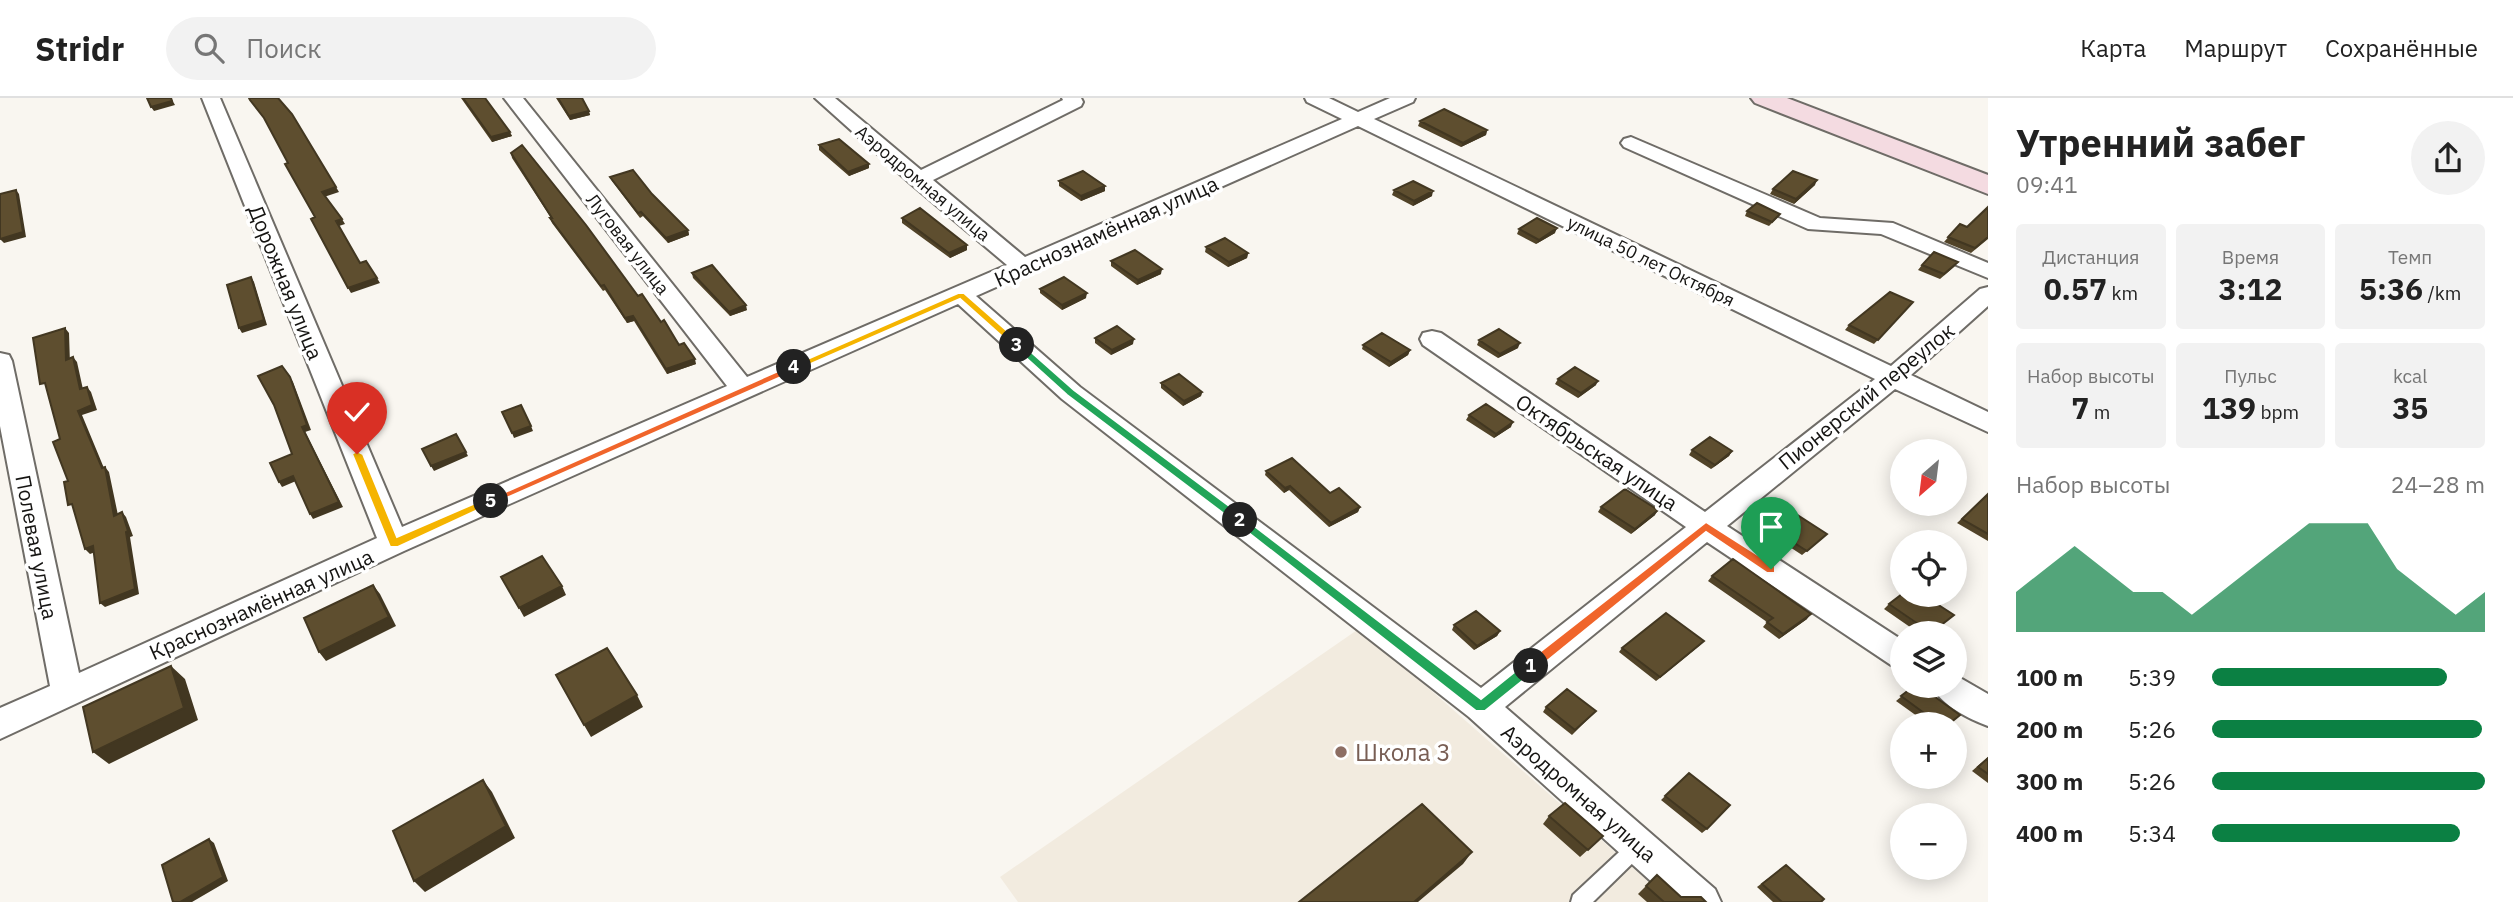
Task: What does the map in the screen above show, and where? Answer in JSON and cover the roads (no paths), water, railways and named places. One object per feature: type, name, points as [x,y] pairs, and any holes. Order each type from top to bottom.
[{"type":"street","name":"Дорожная улица","points":[[211,98],[394,544]]},
{"type":"street","name":"Луговая улица","points":[[513,98],[743,389]]},
{"type":"street","name":"Аэродромная улица","points":[[824,98],[1023,267]]},
{"type":"street","points":[[918,180],[1074,102],[1071,98]]},
{"type":"street","name":"улица 50 лет Октября","points":[[1314,98],[1988,423]]},
{"type":"street","name":"Краснознамённая улица","points":[[0,724],[394,544],[1406,98]]},
{"type":"street","points":[[1764,98],[1988,185]]},
{"type":"street","points":[[1631,143],[1816,224],[1885,228],[1988,271]]},
{"type":"street","name":"Пионерский переулок","points":[[1481,707],[1892,378],[1988,294]]},
{"type":"street","name":"Аэродромная улица","points":[[961,295],[1071,393],[1481,707],[1702,902]]},
{"type":"street","name":"Октябрьская улица","points":[[1432,339],[1890,648]]},
{"type":"street","name":"Полевая улица","points":[[0,360],[66,692]]},
{"type":"street","points":[[1966,698],[1988,712]]},
{"type":"lane","points":[[1580,902],[1638,846]]},
{"type":"place","name":"Школа 3","points":[[1341,752]]}]
